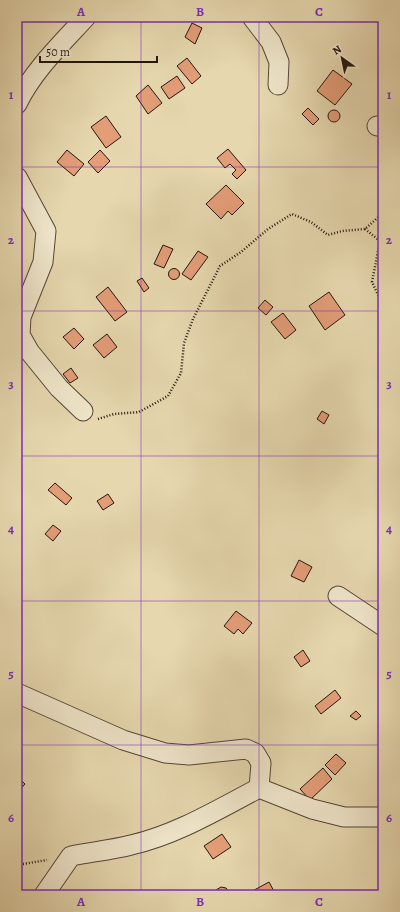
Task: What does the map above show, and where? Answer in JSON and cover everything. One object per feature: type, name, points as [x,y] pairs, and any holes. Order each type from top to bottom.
[{"type":"street","points":[[17,104],[24,90],[57,48],[86,17]]},
{"type":"street","points":[[252,17],[271,42],[279,62],[278,85]]},
{"type":"street","points":[[17,177],[46,231],[43,262],[21,318],[20,335],[29,351],[59,388],[83,411]]},
{"type":"street","points":[[338,596],[383,626]]},
{"type":"street","points":[[17,693],[123,740],[165,753],[189,755],[246,749],[255,753],[260,763],[259,788]]},
{"type":"street","points":[[44,895],[71,856],[132,845],[165,834],[201,818],[259,788],[312,809],[344,817],[383,817]]},
{"type":"path","points":[[83,411],[99,419],[114,414],[139,412],[168,396],[181,373],[184,343],[193,319],[220,266],[241,252],[268,229],[292,214],[311,222],[328,235],[365,229],[383,213]]},
{"type":"path","points":[[365,229],[380,241],[372,282],[381,301],[383,302]]},
{"type":"path","points":[[17,865],[71,856]]},
{"type":"building","points":[[192,23],[202,28],[195,44],[185,37]]},
{"type":"building","points":[[187,58],[201,76],[192,84],[177,66]]},
{"type":"building","points":[[333,70],[352,84],[335,105],[317,91]]},
{"type":"building","points":[[177,76],[185,88],[169,99],[161,87]]},
{"type":"building","points":[[148,85],[162,103],[148,114],[136,96]]},
{"type":"building","points":[[308,108],[319,119],[313,125],[302,114]]},
{"type":"building","points":[[336,110],[339,111],[339,121],[332,122],[329,121],[328,114],[329,111]]},
{"type":"building","points":[[106,116],[121,137],[106,148],[91,127]]},
{"type":"building","points":[[228,149],[246,170],[237,179],[232,174],[236,170],[230,164],[225,168],[217,158]]},
{"type":"building","points":[[67,150],[84,164],[74,176],[57,162]]},
{"type":"building","points":[[100,150],[110,161],[98,173],[88,162]]},
{"type":"building","points":[[226,185],[244,203],[232,215],[228,211],[221,219],[206,204]]},
{"type":"building","points":[[163,245],[173,249],[164,268],[154,264]]},
{"type":"building","points":[[198,251],[208,257],[191,280],[182,274]]},
{"type":"building","points":[[174,268],[178,270],[180,274],[178,278],[174,280],[170,278],[168,274],[170,270]]},
{"type":"building","points":[[142,278],[149,288],[144,292],[137,281]]},
{"type":"building","points":[[108,287],[127,312],[115,321],[96,297]]},
{"type":"building","points":[[329,292],[345,315],[325,330],[309,306]]},
{"type":"building","points":[[265,300],[273,307],[266,315],[258,308]]},
{"type":"building","points":[[283,313],[296,330],[285,339],[271,322]]},
{"type":"building","points":[[74,328],[84,339],[74,349],[63,337]]},
{"type":"building","points":[[107,334],[117,347],[104,358],[93,345]]},
{"type":"building","points":[[71,368],[78,378],[70,383],[63,374]]},
{"type":"building","points":[[322,411],[329,415],[324,424],[317,419]]},
{"type":"building","points":[[55,483],[72,498],[66,505],[48,490]]},
{"type":"building","points":[[108,494],[114,503],[103,510],[97,501]]},
{"type":"building","points":[[53,525],[61,531],[53,541],[45,534]]},
{"type":"building","points":[[299,560],[312,567],[304,582],[291,576]]},
{"type":"building","points":[[236,611],[252,623],[243,634],[238,629],[234,634],[224,626]]},
{"type":"building","points":[[303,650],[310,661],[301,667],[294,657]]},
{"type":"building","points":[[335,690],[341,698],[321,714],[315,706]]},
{"type":"building","points":[[356,711],[361,716],[356,720],[350,716]]},
{"type":"building","points":[[336,754],[346,763],[335,775],[325,765]]},
{"type":"building","points":[[323,768],[332,779],[310,800],[300,789]]},
{"type":"building","points":[[17,776],[25,784],[17,793]]},
{"type":"building","points":[[222,834],[231,847],[213,859],[204,846]]},
{"type":"building","points":[[269,882],[276,895],[247,894]]},
{"type":"building","points":[[221,887],[226,888],[229,895],[215,895],[216,890]]}]
